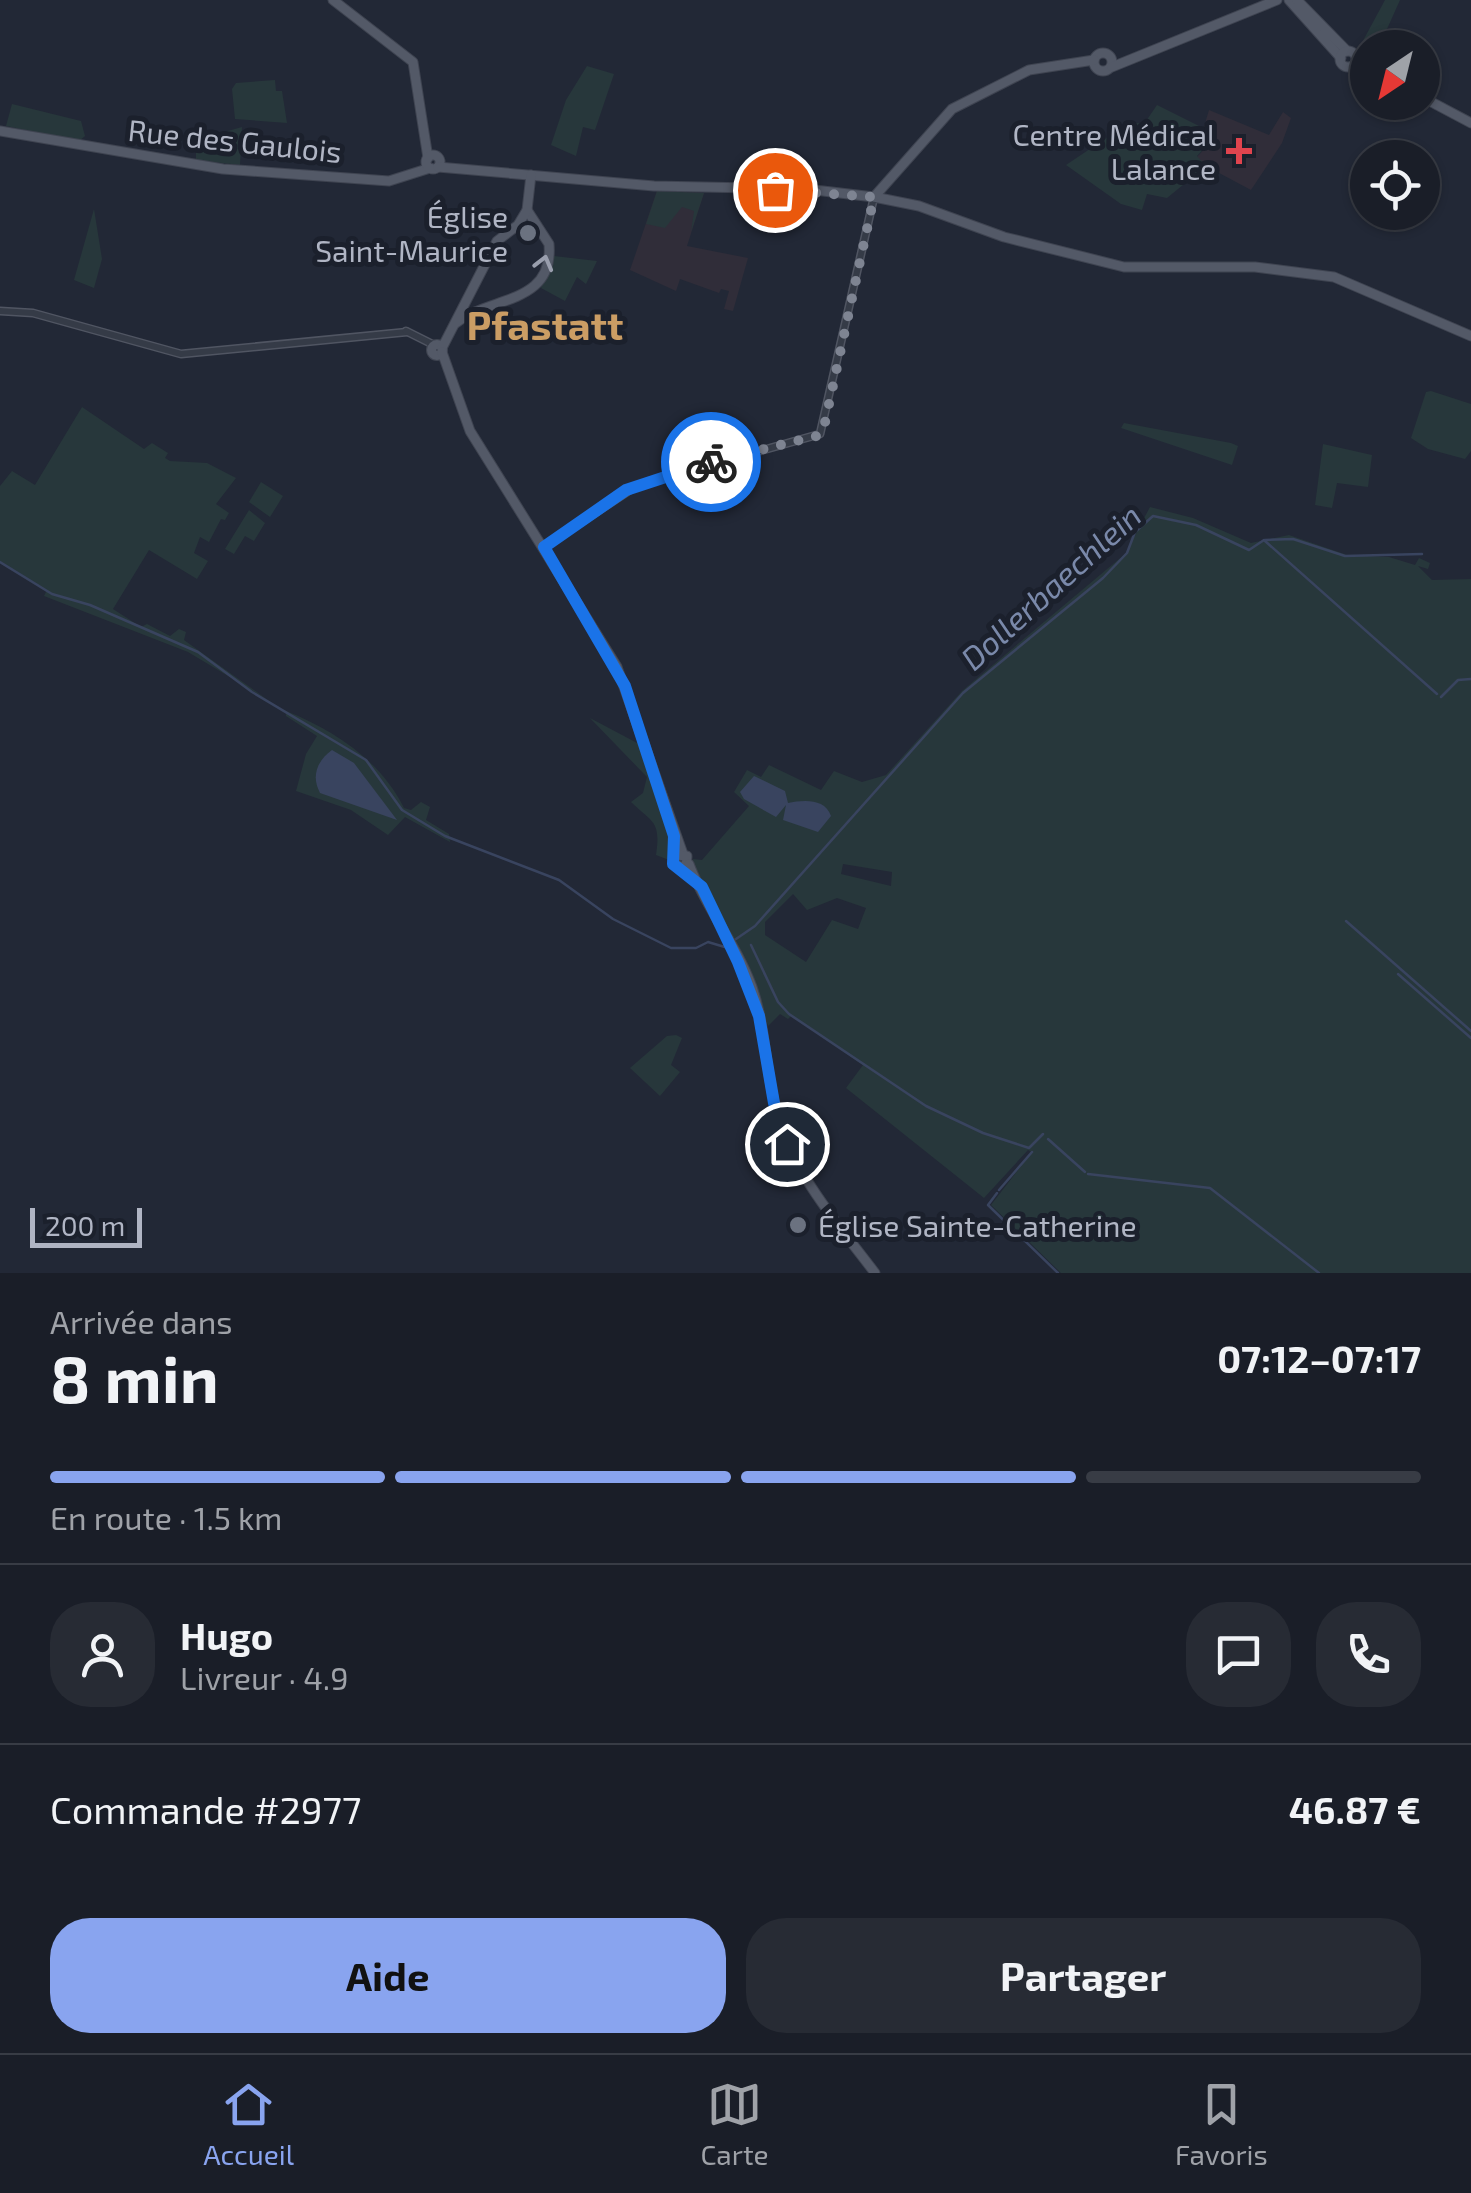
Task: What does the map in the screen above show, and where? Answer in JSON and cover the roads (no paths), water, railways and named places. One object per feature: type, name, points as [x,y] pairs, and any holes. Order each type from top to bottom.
[{"type":"main road","points":[[333,0],[413,62],[424,137],[435,162],[535,175],[874,197],[919,206],[1031,245],[1138,268],[1188,265],[1314,272],[1360,286],[1471,336]]},
{"type":"main road","points":[[874,197],[948,114],[966,100],[1029,70],[1094,64],[1104,72],[1112,62],[1263,0]]},
{"type":"main road","points":[[1215,21],[1277,0]]},
{"type":"main road","points":[[1289,0],[1344,54]]},
{"type":"main road","points":[[1297,0],[1344,54]]},
{"type":"main road","points":[[1344,54],[1350,51]]},
{"type":"main road","points":[[1094,64],[1101,53],[1112,62]]},
{"type":"main road","points":[[1344,54],[1342,66],[1350,63]]},
{"type":"main road","points":[[1440,106],[1471,122]]},
{"type":"main road","name":"Rue des Gaulois","points":[[0,131],[90,149],[223,168],[375,180],[409,173],[435,162]]},
{"type":"main road","points":[[535,175],[527,210],[518,225],[496,241],[439,347],[468,427],[617,667],[682,861],[742,961],[759,1016],[774,1103],[787,1144],[816,1196],[875,1273]]},
{"type":"main road","points":[[454,324],[472,311],[523,296],[538,283],[548,244],[527,210]]},
{"type":"street","points":[[544,547],[626,490],[822,432],[874,197]]},
{"type":"street","points":[[0,310],[34,313],[180,354],[346,338],[395,329],[439,347]]},
{"type":"water","points":[[332,750],[354,763],[397,820],[320,793],[317,769]]},
{"type":"water","points":[[754,776],[785,791],[788,803],[819,803],[831,816],[818,832],[783,820],[786,805],[776,817],[744,799],[740,792]]},
{"type":"waterway","name":"Dollerbaechlein","points":[[736,939],[755,926],[963,693],[1103,578],[1127,553],[1135,532],[1153,516],[1196,525],[1249,550],[1264,540]]},
{"type":"waterway","points":[[1265,540],[1293,539],[1345,556],[1422,554]]},
{"type":"waterway","name":"Dollerbaechlein","points":[[1265,541],[1437,694]]},
{"type":"waterway","name":"Dollerbaechlein","points":[[0,562],[52,594],[90,605],[198,652],[252,692],[366,760],[402,810],[445,836],[559,880],[613,919],[671,948],[696,948],[708,942],[728,948]]},
{"type":"waterway","name":"Dollerbaechlein","points":[[1441,697],[1458,680],[1471,679]]},
{"type":"waterway","points":[[1346,921],[1471,1031]]},
{"type":"waterway","points":[[751,945],[778,1002],[789,1014],[926,1106],[983,1133],[1029,1148],[1043,1134]]},
{"type":"waterway","points":[[1398,974],[1471,1038]]},
{"type":"waterway","points":[[1048,1139],[1085,1172]]},
{"type":"waterway","points":[[999,1190],[1032,1152]]},
{"type":"waterway","points":[[1088,1174],[1210,1188],[1319,1273]]},
{"type":"waterway","points":[[997,1193],[988,1205],[1058,1273]]},
{"type":"place","name":"Centre Médical Lalance","points":[[1239,151]]},
{"type":"place","name":"Église Saint-Maurice","points":[[528,233]]},
{"type":"place","name":"Église Sainte-Catherine","points":[[798,1225]]},
{"type":"district","name":"Pfastatt","points":[[545,324]]}]
